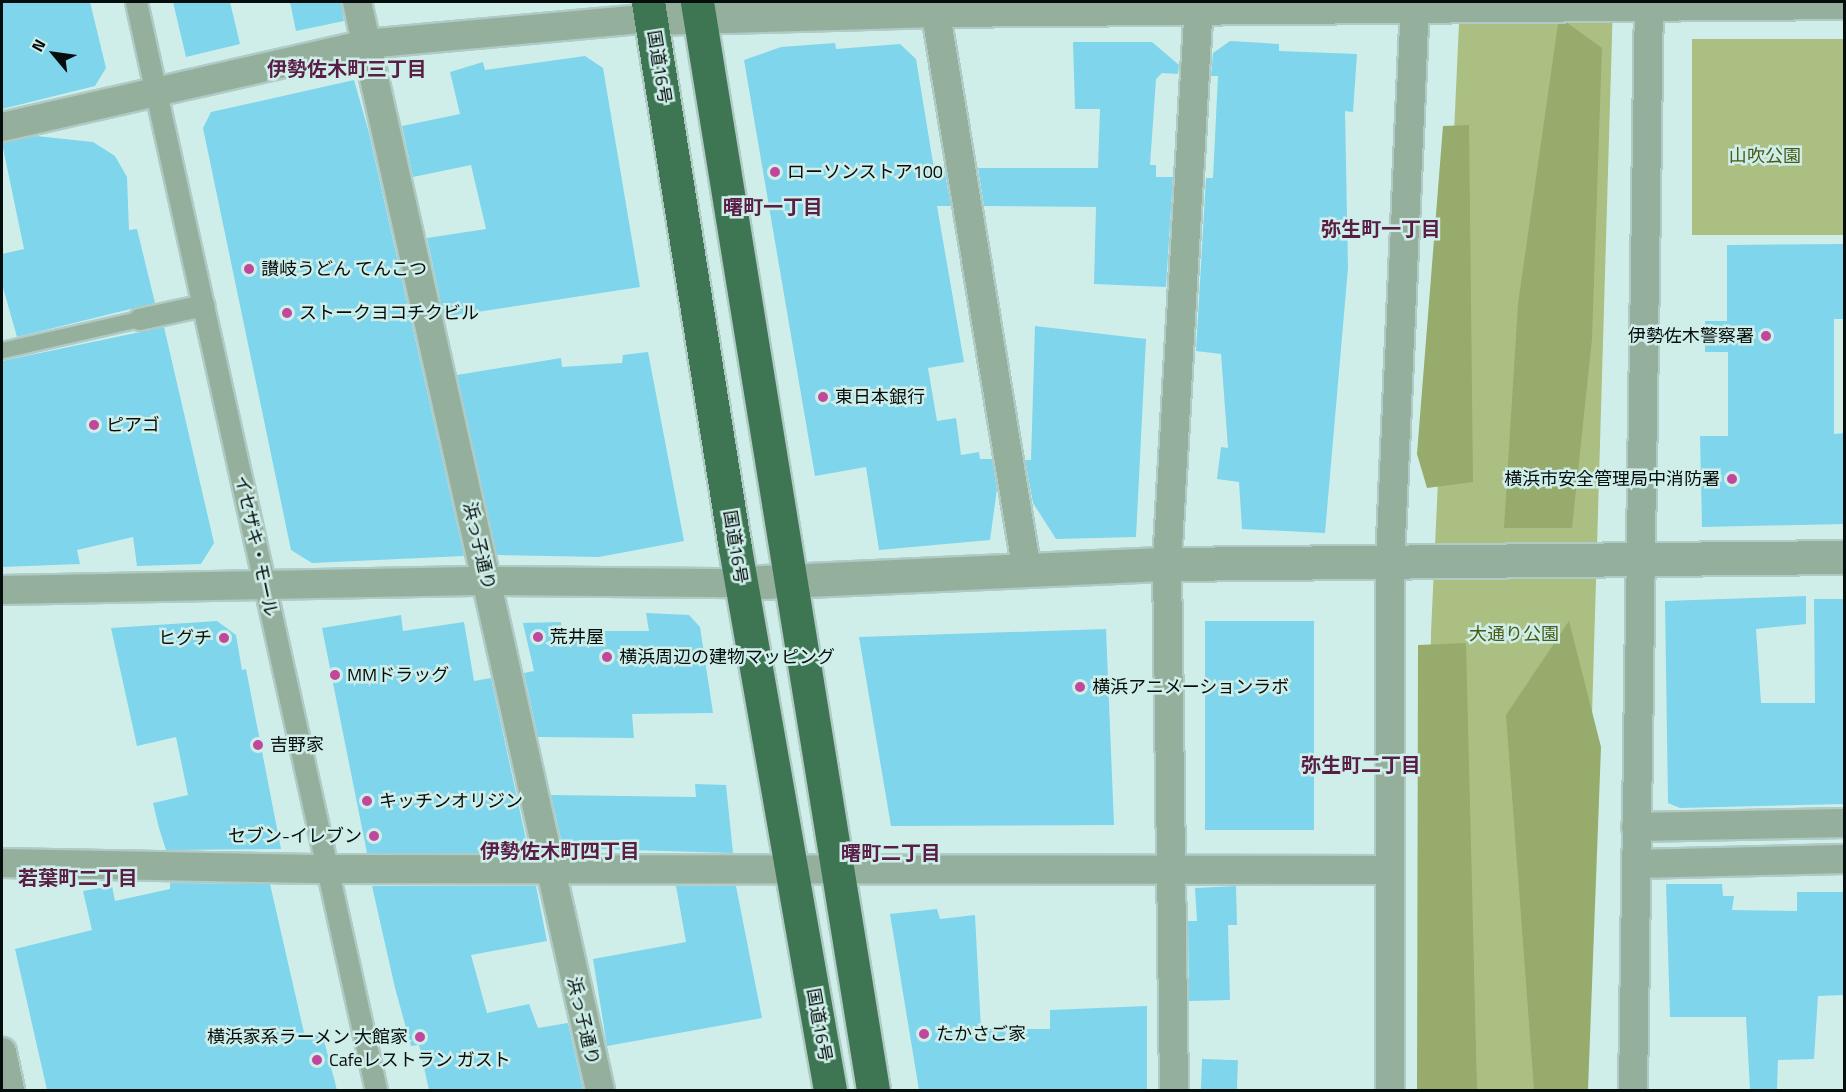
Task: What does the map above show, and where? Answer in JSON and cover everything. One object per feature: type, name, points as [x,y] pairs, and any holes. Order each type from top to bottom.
[{"type":"highway","points":[[699,9],[787,582],[839,867],[873,1090]]},
{"type":"highway","name":"国道16号","points":[[650,10],[741,584],[830,1090]]},
{"type":"street","name":"イセザキ・モール","points":[[136,2],[376,1090]]},
{"type":"street","name":"浜っ子通り","points":[[357,2],[487,581],[546,865],[600,1090]]},
{"type":"street","points":[[2,127],[155,89],[366,44],[650,10],[935,5],[1199,6],[1845,2]]},
{"type":"street","points":[[1633,1090],[1636,827],[1643,560],[1649,4]]},
{"type":"street","points":[[935,5],[1027,572]]},
{"type":"street","points":[[1390,1090],[1390,562],[1415,5]]},
{"type":"street","points":[[1174,1090],[1167,564],[1199,6]]},
{"type":"street","points":[[139,319],[202,305]]},
{"type":"street","points":[[2,590],[487,581],[741,584],[1167,564],[1845,556]]},
{"type":"street","points":[[1636,827],[1845,823]]},
{"type":"street","points":[[1636,864],[1845,860]]},
{"type":"street","points":[[2,863],[327,869],[546,865],[1390,870]]},
{"type":"street","points":[[2,1052],[10,1090]]},
{"type":"lane","points":[[2,350],[139,319]]},
{"type":"green space","name":"大通り公園","points":[[1460,2],[1613,2],[1581,1090],[1425,1090],[1431,633]]},
{"type":"green space","points":[[1559,17],[1602,48],[1592,339],[1572,528],[1504,528],[1518,304]]},
{"type":"green space","name":"山吹公園","points":[[1692,39],[1844,39],[1844,235],[1692,235]]},
{"type":"green space","points":[[1469,125],[1473,482],[1427,488],[1417,454],[1443,126]]},
{"type":"green space","points":[[1569,621],[1601,747],[1588,1090],[1534,1090],[1506,715]]},
{"type":"green space","points":[[1466,643],[1477,1090],[1417,1090],[1418,645]]},
{"type":"building","points":[[2,2],[90,2],[106,68],[95,86],[2,109]]},
{"type":"building","points":[[173,2],[230,2],[240,44],[186,57]]},
{"type":"building","points":[[290,2],[341,2],[344,21],[296,31]]},
{"type":"building","points":[[1230,41],[1279,44],[1279,51],[1357,54],[1353,112],[1345,111],[1348,268],[1325,533],[1242,529],[1239,482],[1217,479],[1221,447],[1228,448],[1221,354],[1196,351],[1206,178],[1213,178],[1218,76],[1211,76],[1213,53]]},
{"type":"building","points":[[1073,42],[1152,42],[1179,65],[1178,74],[1162,73],[1156,79],[1150,165],[1156,165],[1156,177],[1173,177],[1166,287],[1094,284],[1096,207],[984,206],[978,168],[1098,168],[1100,109],[1075,109]]},
{"type":"building","points":[[835,43],[836,49],[900,44],[916,59],[934,169],[944,168],[951,206],[937,206],[964,362],[928,368],[937,421],[956,418],[961,455],[979,452],[980,459],[992,459],[997,489],[990,540],[879,550],[866,467],[815,476],[744,60],[781,47]]},
{"type":"building","points":[[585,56],[603,68],[640,287],[444,317],[427,238],[486,229],[471,165],[413,177],[402,126],[460,114],[450,72],[483,62],[485,70]]},
{"type":"building","points":[[354,80],[369,133],[464,556],[312,563],[291,550],[203,128],[211,112]]},
{"type":"building","points":[[36,136],[93,142],[115,156],[127,177],[129,230],[137,229],[155,303],[17,337],[2,284],[2,254],[24,249],[2,143]]},
{"type":"building","points":[[1845,244],[1845,319],[1834,319],[1834,434],[1845,433],[1845,524],[1702,527],[1700,436],[1728,436],[1728,352],[1705,352],[1705,321],[1727,321],[1727,245]]},
{"type":"building","points":[[1035,326],[1146,339],[1136,537],[1056,539],[1033,503],[1025,460],[1031,460]]},
{"type":"building","name":"ピアゴ","points":[[164,327],[214,543],[201,564],[137,566],[133,537],[77,550],[80,564],[2,567],[2,361]]},
{"type":"building","points":[[648,352],[684,541],[599,557],[497,555],[457,375],[561,358],[562,367],[622,363],[623,355]]},
{"type":"building","points":[[1806,596],[1806,624],[1756,629],[1761,703],[1815,703],[1814,599],[1845,599],[1845,804],[1680,808],[1668,803],[1665,601]]},
{"type":"building","points":[[646,613],[689,615],[700,627],[713,713],[632,714],[634,738],[538,737],[524,673],[534,671],[523,623],[561,622],[562,631],[649,631]]},
{"type":"building","points":[[401,615],[403,631],[464,622],[474,681],[491,678],[529,853],[367,853],[322,628]]},
{"type":"building","points":[[217,621],[236,635],[242,670],[246,669],[281,849],[166,850],[159,828],[153,803],[188,795],[176,737],[137,746],[111,628]]},
{"type":"building","points":[[1205,621],[1314,621],[1314,830],[1205,830]]},
{"type":"building","points":[[1106,629],[1114,825],[891,826],[859,637]]},
{"type":"building","points":[[695,784],[726,785],[733,853],[563,848],[551,795],[696,797]]},
{"type":"building","points":[[170,883],[270,884],[305,1037],[322,1033],[337,1090],[47,1090],[15,949],[92,930],[83,891],[112,886],[115,901],[170,889]]},
{"type":"building","points":[[1666,884],[1722,884],[1723,896],[1734,896],[1732,910],[1797,911],[1797,892],[1845,892],[1845,995],[1818,996],[1814,1059],[1778,1060],[1777,1090],[1750,1090],[1746,1017],[1670,1017]]},
{"type":"building","points":[[372,886],[536,886],[547,941],[471,955],[487,1013],[529,1004],[538,1028],[568,1023],[583,1090],[429,1090],[419,1045],[411,1046],[395,988]]},
{"type":"building","points":[[676,886],[736,886],[762,1018],[607,1046],[593,959],[686,942]]},
{"type":"building","points":[[1236,886],[1237,925],[1228,925],[1230,1000],[1189,1001],[1188,921],[1197,921],[1195,888]]},
{"type":"building","points":[[937,909],[940,919],[975,915],[981,1029],[1050,1029],[1050,1010],[1147,1006],[1147,1090],[919,1090],[890,914]]},
{"type":"building","points":[[1202,1059],[1238,1060],[1237,1090],[1201,1090]]},
{"type":"place","name":"ローソンストア100","points":[[775,172]]},
{"type":"place","name":"讃岐うどん てんこつ","points":[[249,269]]},
{"type":"place","name":"ストークヨコチクビル","points":[[287,313]]},
{"type":"place","name":"伊勢佐木警察署","points":[[1766,336]]},
{"type":"place","name":"東日本銀行","points":[[823,397]]},
{"type":"place","name":"ピアゴ","points":[[94,425]]},
{"type":"place","name":"横浜市安全管理局中消防署","points":[[1732,479]]},
{"type":"place","name":"荒井屋","points":[[538,637]]},
{"type":"place","name":"ヒグチ","points":[[224,638]]},
{"type":"place","name":"横浜周辺の建物マッピング","points":[[607,657]]},
{"type":"place","name":"MMドラッグ","points":[[335,675]]},
{"type":"place","name":"横浜アニメーションラボ","points":[[1080,687]]},
{"type":"place","name":"吉野家","points":[[258,745]]},
{"type":"place","name":"キッチンオリジン","points":[[367,801]]},
{"type":"place","name":"セブン-イレブン","points":[[374,836]]},
{"type":"place","name":"たかさご家","points":[[924,1034]]},
{"type":"place","name":"横浜家系ラーメン 大館家","points":[[420,1037]]},
{"type":"place","name":"Cafeレストラン ガスト","points":[[317,1060]]},
{"type":"district","name":"伊勢佐木町三丁目","points":[[347,68]]},
{"type":"district","name":"曙町一丁目","points":[[773,206]]},
{"type":"district","name":"弥生町一丁目","points":[[1381,228]]},
{"type":"district","name":"弥生町二丁目","points":[[1361,764]]},
{"type":"district","name":"伊勢佐木町四丁目","points":[[560,850]]},
{"type":"district","name":"曙町二丁目","points":[[891,852]]},
{"type":"district","name":"若葉町二丁目","points":[[78,877]]}]
